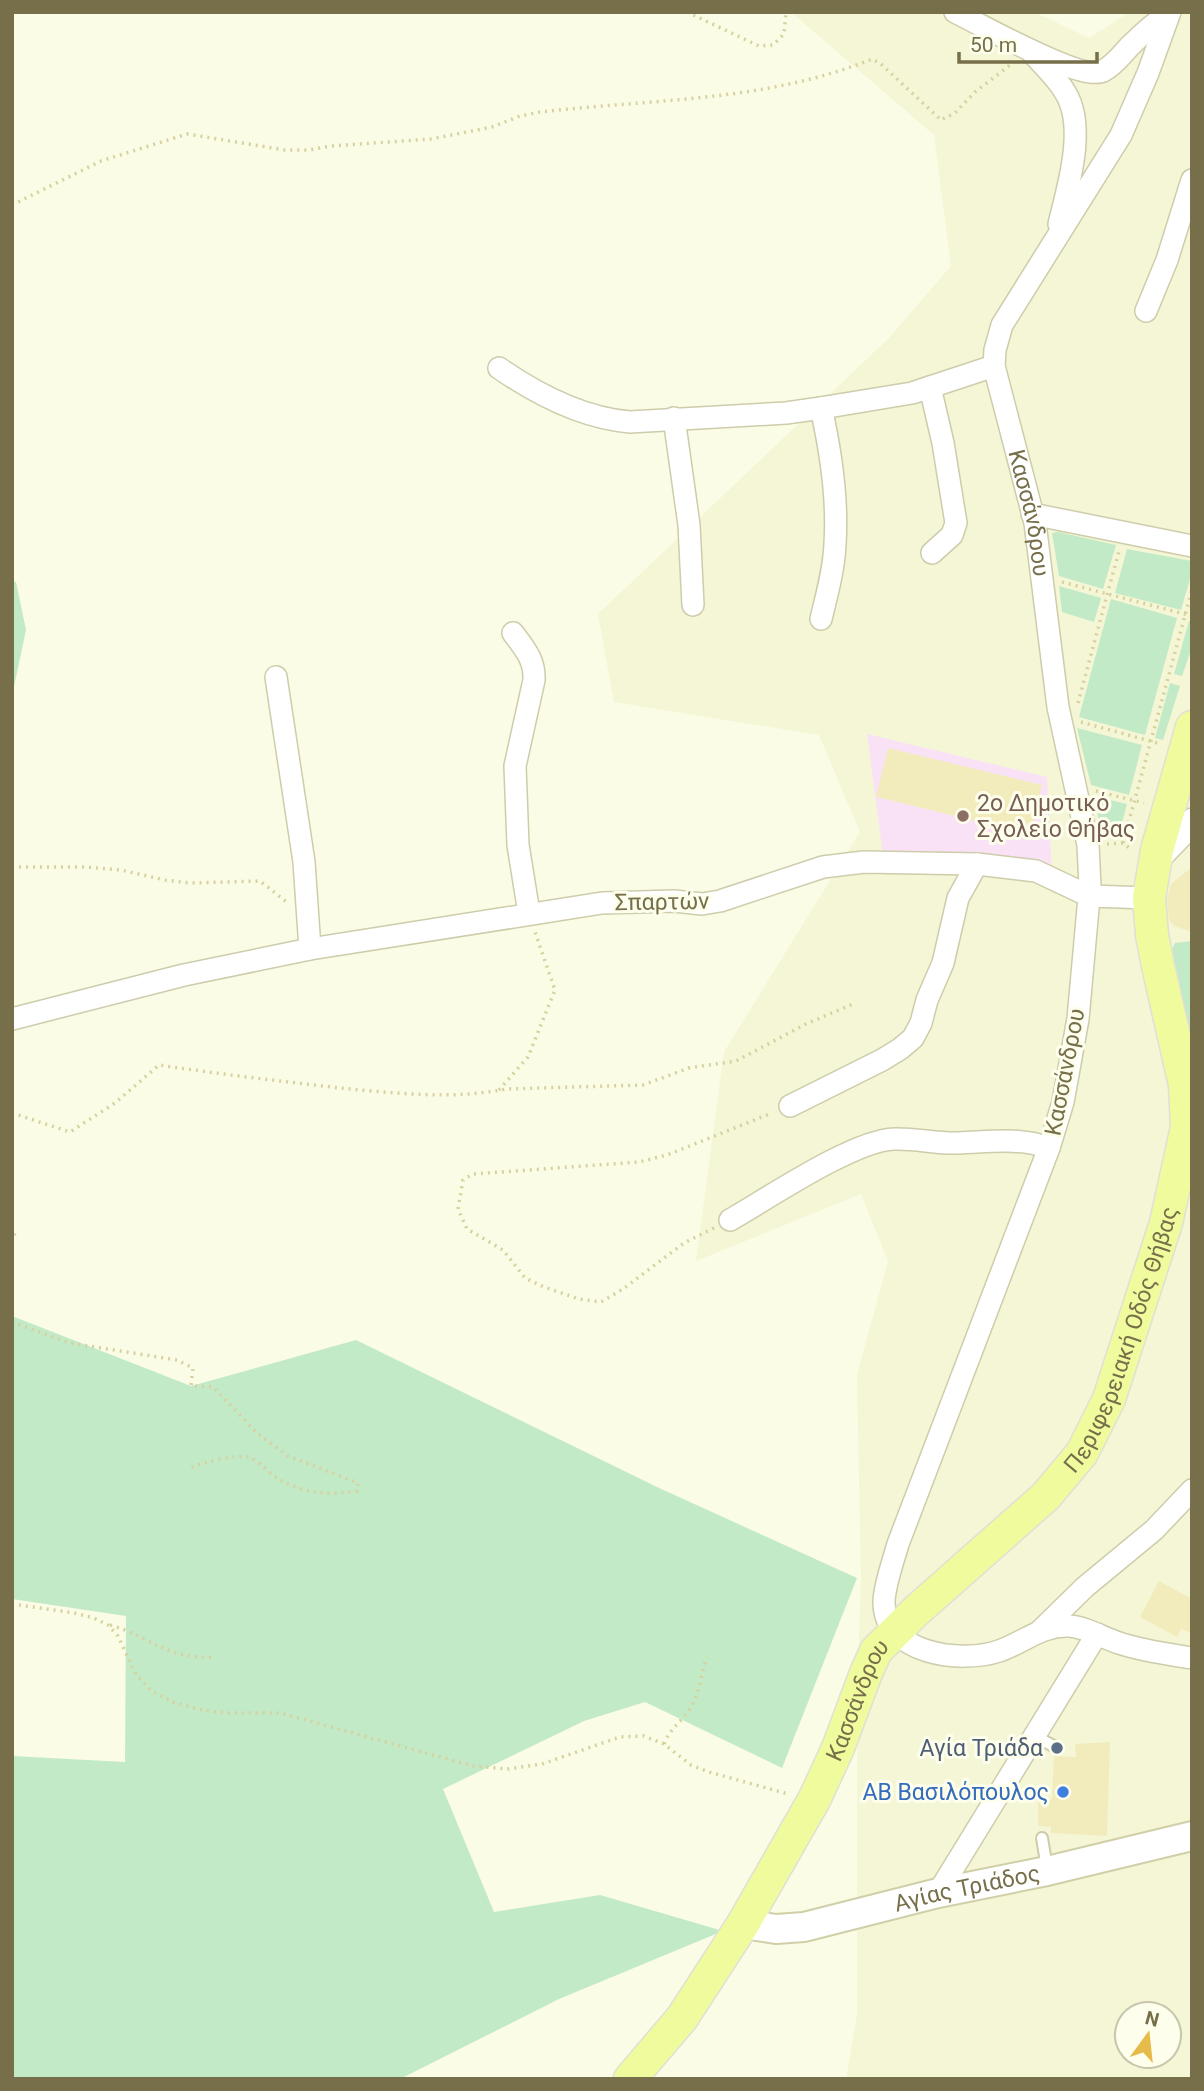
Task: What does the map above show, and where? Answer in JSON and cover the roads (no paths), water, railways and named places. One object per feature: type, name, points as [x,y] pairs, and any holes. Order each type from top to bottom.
[{"type":"main road","name":"Περιφερειακή Οδός Θήβας","points":[[894,1632],[1046,1496],[1082,1452],[1109,1399],[1166,1223],[1187,1127],[1185,1085],[1152,935],[1149,898],[1154,866],[1192,727]]},
{"type":"main road","name":"Κασσάνδρου","points":[[630,2079],[682,2018],[743,1924],[815,1798],[876,1651],[894,1632]]},
{"type":"street","points":[[955,12],[1030,50],[1083,72],[1100,73],[1112,66],[1150,27],[1169,13]]},
{"type":"street","name":"Κασσάνδρου","points":[[894,1632],[887,1618],[884,1601],[898,1544],[1049,1149],[1063,1102],[1078,1019],[1089,896],[1087,845],[1058,707],[1032,514],[995,366],[995,350],[1002,325],[1121,135],[1148,73],[1169,13]]},
{"type":"street","points":[[1030,50],[1066,93],[1074,114],[1076,133],[1069,180],[1055,239]]},
{"type":"street","points":[[1146,311],[1167,260],[1192,180]]},
{"type":"street","points":[[499,368],[529,388],[571,408],[607,420],[630,422],[786,413],[821,408],[912,393],[995,366]]},
{"type":"street","points":[[930,387],[943,443],[956,523],[952,535],[932,553]]},
{"type":"street","points":[[821,408],[834,474],[835,544],[821,619]]},
{"type":"street","points":[[674,418],[689,525],[693,605]]},
{"type":"street","points":[[1032,514],[1192,546]]},
{"type":"street","points":[[513,633],[534,666],[534,680],[515,766],[519,845],[529,914]]},
{"type":"street","points":[[276,677],[304,862],[310,948]]},
{"type":"street","points":[[1154,866],[1186,832],[1192,819]]},
{"type":"street","name":"Σπαρτών","points":[[12,1019],[184,975],[310,948],[603,903],[674,901],[702,904],[720,901],[823,867],[864,862],[978,864],[1036,871],[1089,896]]},
{"type":"street","points":[[790,1106],[882,1060],[913,1038],[943,963],[958,898],[978,864]]},
{"type":"street","points":[[1089,896],[1149,898]]},
{"type":"street","points":[[730,1220],[833,1161],[870,1144],[892,1139],[952,1143],[1015,1141],[1035,1143],[1049,1149]]},
{"type":"street","points":[[1040,1631],[1085,1587],[1154,1530],[1192,1490]]},
{"type":"street","points":[[894,1632],[923,1650],[958,1655],[999,1651],[1040,1631],[1069,1626],[1147,1651],[1192,1658]]},
{"type":"street","points":[[938,1893],[1097,1634]]},
{"type":"street","name":"Αγίας Τριάδος","points":[[743,1924],[776,1929],[804,1927],[938,1893],[1047,1871],[1192,1836]]},
{"type":"lane","points":[[1035,1736],[1057,1748]]},
{"type":"lane","points":[[1042,1838],[1047,1871]]},
{"type":"place","name":"2ο Δημοτικό Σχολείο Θήβας","points":[[963,816]]},
{"type":"place","name":"Αγία Τριάδα","points":[[1057,1748]]},
{"type":"place","name":"ΑΒ Βασιλόπουλος","points":[[1063,1792]]}]
